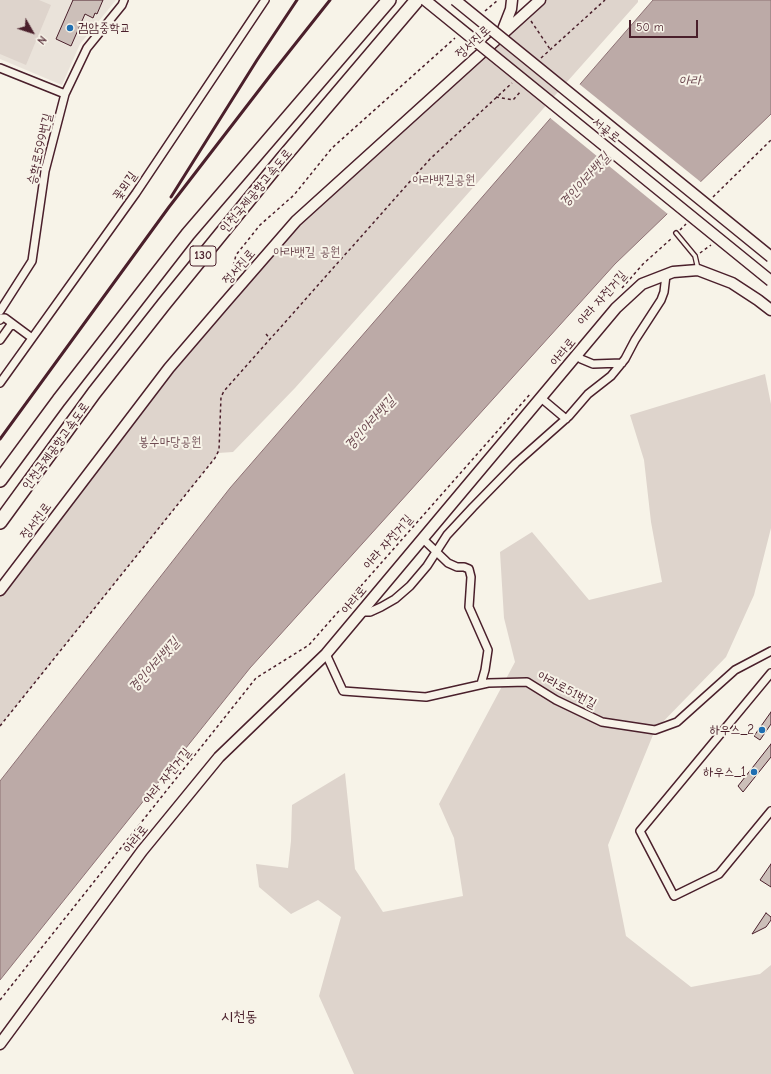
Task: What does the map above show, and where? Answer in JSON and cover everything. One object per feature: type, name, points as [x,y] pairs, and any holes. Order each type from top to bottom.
[{"type":"highway","name":"인천국제공항고속도로","points":[[0,480],[59,400],[188,234],[389,0]]},
{"type":"highway","name":"인천국제공항고속도로","points":[[0,522],[94,393],[164,304],[282,159],[417,0]]},
{"type":"main road","name":"서곶로","points":[[425,0],[771,281]]},
{"type":"main road","name":"서곶로","points":[[456,0],[771,257]]},
{"type":"main road","points":[[500,35],[511,9],[512,0]]},
{"type":"main road","name":"정서진로","points":[[0,590],[169,368],[296,221],[540,0]]},
{"type":"main road","name":"아라로","points":[[0,1044],[142,851],[220,757],[326,654],[422,539],[537,394],[577,355],[616,308],[642,284],[673,272],[698,270],[732,283],[771,310]]},
{"type":"street","name":"승학로599번길","points":[[0,311],[32,261],[45,171],[65,94],[87,48],[122,5],[124,0]]},
{"type":"street","name":"꽃뫼길","points":[[0,383],[136,193],[265,0]]},
{"type":"street","points":[[0,68],[65,94]]},
{"type":"street","points":[[361,612],[370,612],[395,599],[410,586],[427,566],[447,535],[473,506],[516,463],[566,419],[588,394],[611,376],[625,359],[651,314],[661,300],[664,292],[666,275]]},
{"type":"street","points":[[0,320],[5,318],[32,338]]},
{"type":"street","points":[[0,340],[10,326],[14,325]]},
{"type":"street","points":[[577,355],[581,359],[593,364],[622,363]]},
{"type":"street","points":[[537,394],[566,419]]},
{"type":"street","points":[[422,539],[448,563],[457,568],[464,567],[469,569],[471,577],[469,607],[488,650],[481,684]]},
{"type":"street","name":"아라로51번길","points":[[326,654],[343,691],[426,697],[481,684],[526,682],[556,700],[602,722],[655,730],[678,722],[734,670],[771,651]]},
{"type":"street","points":[[771,673],[640,831],[674,896],[719,874],[771,811]]},
{"type":"lane","points":[[676,233],[695,256],[698,270]]},
{"type":"path","points":[[486,11],[498,0]]},
{"type":"path","points":[[540,58],[605,0]]},
{"type":"path","points":[[525,13],[550,49]]},
{"type":"path","points":[[232,271],[236,255],[260,225],[294,195],[332,148],[456,37]]},
{"type":"path","points":[[0,726],[215,458],[219,450],[222,393],[430,159],[515,80]]},
{"type":"path","points":[[496,98],[513,100],[521,90]]},
{"type":"path","points":[[713,197],[771,140]]},
{"type":"path","name":"아라 자전거길","points":[[622,288],[643,264],[687,223]]},
{"type":"path","points":[[266,334],[270,339]]},
{"type":"path","name":"아라 자전거길","points":[[0,1000],[256,678],[309,645],[537,394]]},
{"type":"shaded area","points":[[0,0],[116,0],[80,44],[62,85],[0,59]]},
{"type":"green space","points":[[0,0],[39,0],[51,5],[26,65],[0,54]]},
{"type":"green space","points":[[540,0],[638,0],[638,2],[295,388],[233,452],[218,453],[0,726],[0,590],[169,368],[296,221]]},
{"type":"green space","points":[[765,374],[771,404],[771,528],[754,595],[726,657],[655,730],[608,845],[626,936],[691,987],[760,974],[771,965],[771,1074],[354,1074],[319,996],[341,917],[318,900],[291,914],[259,887],[256,864],[288,868],[291,841],[292,805],[345,773],[355,869],[383,912],[463,896],[454,838],[439,804],[515,662],[504,618],[500,552],[532,532],[589,600],[662,582],[651,522],[644,460],[630,415]]},
{"type":"water","name":"아라","points":[[653,0],[771,0],[771,114],[615,264],[250,668],[0,980],[0,781],[230,488]]},
{"type":"pier","points":[[578,83],[702,183],[669,215],[549,117]]},
{"type":"building","name":"검암중학교","points":[[73,0],[103,0],[97,14],[95,13],[93,18],[85,14],[71,46],[56,39]]},
{"type":"building","name":"하우스_2","points":[[771,712],[771,724],[760,740],[754,736]]},
{"type":"building","name":"하우스_1","points":[[771,744],[771,757],[743,792],[738,786]]},
{"type":"building","points":[[771,864],[771,887],[760,880]]},
{"type":"building","points":[[766,913],[771,917],[771,920],[766,927],[752,934]]},
{"type":"railway","points":[[171,197],[257,60],[297,0]]},
{"type":"railway","points":[[0,439],[169,207],[330,0]]},
{"type":"place","name":"검암중학교","points":[[70,28]]},
{"type":"place","name":"하우스_2","points":[[762,730]]},
{"type":"place","name":"하우스_1","points":[[754,772]]},
{"type":"district","name":"시천동","points":[[239,1017]]},
{"type":"park label","name":"아라뱃길공원","points":[[444,180]]},
{"type":"park label","name":"아라뱃길 공원","points":[[307,252]]},
{"type":"park label","name":"봉수마당공원","points":[[170,442]]},
{"type":"water label","name":"경인아라뱃길","points":[[585,180]]},
{"type":"water label","name":"경인아라뱃길","points":[[370,423]]},
{"type":"water label","name":"경인아라뱃길","points":[[154,665]]}]
